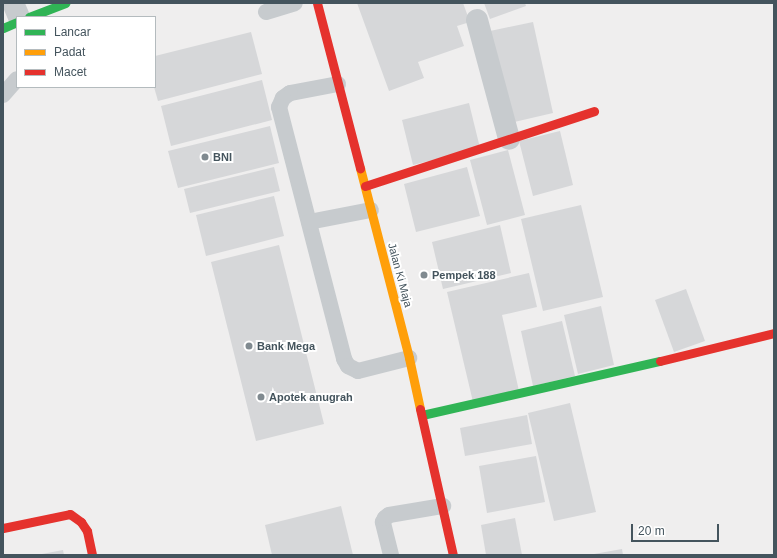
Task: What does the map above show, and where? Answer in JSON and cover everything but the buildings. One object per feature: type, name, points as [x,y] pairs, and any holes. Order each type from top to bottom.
[{"type":"street","points":[[13,3],[19,16]]},
{"type":"street","points":[[32,16],[65,3]]},
{"type":"street","name":"Jalan Ki Maja","points":[[317,3],[409,358],[453,555]]},
{"type":"street","points":[[477,20],[509,139]]},
{"type":"street","points":[[3,28],[16,22]]},
{"type":"street","points":[[364,186],[594,111]]},
{"type":"street","points":[[422,415],[604,374],[774,333]]},
{"type":"street","points":[[3,528],[70,514],[81,522],[87,531],[92,555]]},
{"type":"lane","points":[[266,12],[295,3]]},
{"type":"lane","points":[[3,95],[16,80]]},
{"type":"lane","points":[[338,84],[290,94],[279,103],[279,107],[344,359],[348,366],[358,371],[409,358]]},
{"type":"lane","points":[[309,222],[371,210]]},
{"type":"lane","points":[[391,555],[383,522],[385,518],[389,515],[442,506]]},
{"type":"traffic: fast","points":[[32,16],[65,3]]},
{"type":"traffic: fast","points":[[3,28],[16,22]]},
{"type":"traffic: fast","points":[[422,415],[660,361]]},
{"type":"traffic: slow","points":[[360,168],[409,358],[420,409]]},
{"type":"traffic: jam","points":[[317,3],[360,168]]},
{"type":"traffic: jam","points":[[365,186],[594,111]]},
{"type":"traffic: jam","points":[[660,361],[774,333]]},
{"type":"traffic: jam","points":[[420,409],[453,555]]},
{"type":"traffic: jam","points":[[3,528],[70,514],[81,522],[87,531],[92,555]]},
{"type":"place","name":"BNI","points":[[205,157]]},
{"type":"place","name":"Pempek 188","points":[[424,275]]},
{"type":"place","name":"Bank Mega","points":[[249,346]]},
{"type":"place","name":"Apotek anugrah","points":[[261,397]]}]
